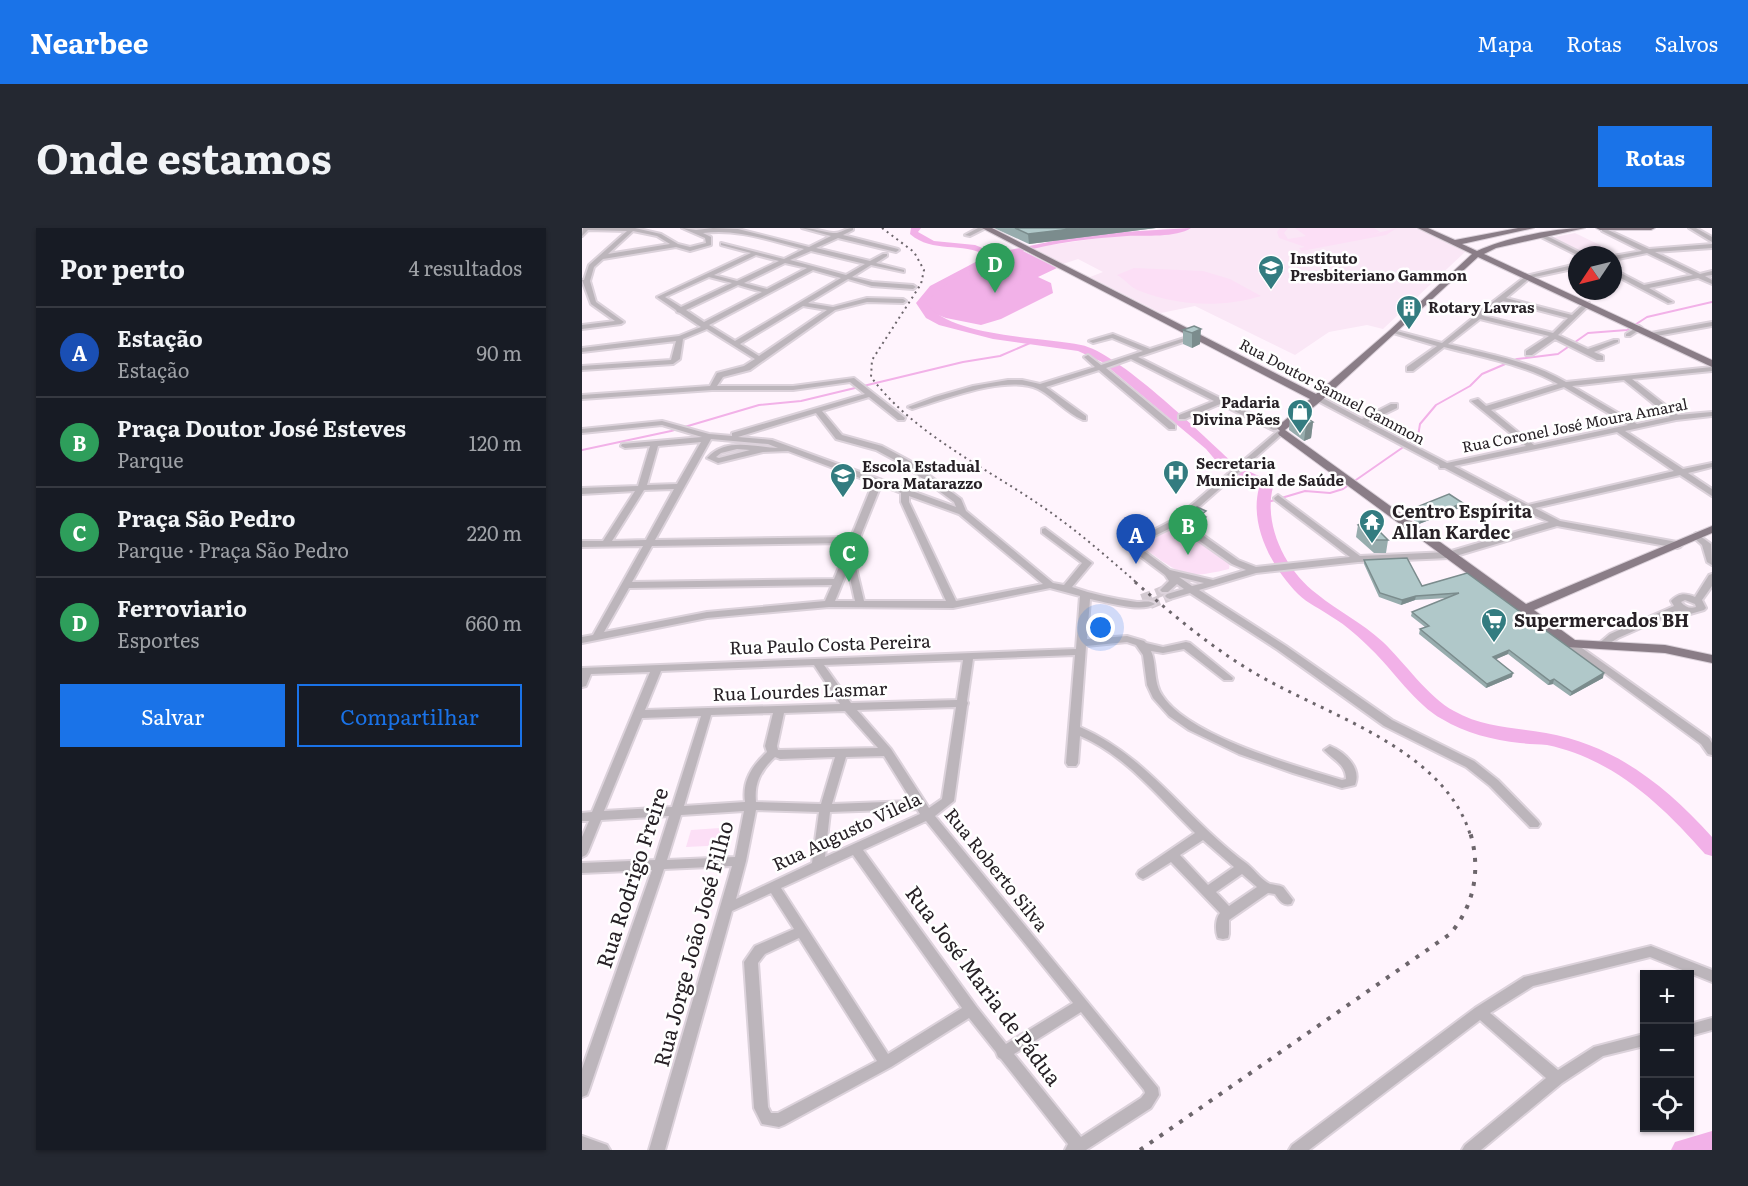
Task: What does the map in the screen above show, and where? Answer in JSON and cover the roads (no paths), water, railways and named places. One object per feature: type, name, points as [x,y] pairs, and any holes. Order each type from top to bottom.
[{"type":"main road","name":"Rua Doutor Samuel Gammon","points":[[985,228],[1318,399]]},
{"type":"main road","points":[[1422,228],[1712,364]]},
{"type":"main road","points":[[1454,243],[1530,228]]},
{"type":"main road","points":[[1602,229],[1651,228]]},
{"type":"main road","points":[[1575,229],[1494,246],[1477,254],[1393,332],[1280,430],[1572,644],[1665,649],[1712,659]]},
{"type":"main road","points":[[1494,236],[1494,246]]},
{"type":"main road","points":[[1523,610],[1712,529]]},
{"type":"main road","points":[[1557,634],[1601,644]]},
{"type":"main road","points":[[1590,656],[1601,644]]},
{"type":"street","points":[[582,234],[586,228],[632,229],[652,233],[676,245]]},
{"type":"street","points":[[601,257],[676,245],[698,248],[709,244],[708,237],[685,228]]},
{"type":"street","points":[[805,228],[896,250]]},
{"type":"street","points":[[968,236],[985,228]]},
{"type":"street","points":[[1692,228],[1712,240]]},
{"type":"street","points":[[582,327],[621,322],[593,303],[584,282],[591,267],[632,229]]},
{"type":"street","points":[[696,232],[731,229],[902,271]]},
{"type":"street","points":[[679,311],[851,229],[880,246]]},
{"type":"street","points":[[1602,229],[1712,282]]},
{"type":"street","points":[[1543,236],[1568,248]]},
{"type":"street","points":[[723,244],[882,286],[913,287]]},
{"type":"street","points":[[1622,256],[1649,251],[1712,246]]},
{"type":"street","points":[[754,254],[661,297],[679,311],[759,359]]},
{"type":"street","points":[[734,344],[885,255]]},
{"type":"street","points":[[582,350],[680,338],[812,268]]},
{"type":"street","points":[[1410,369],[1528,277],[1568,268]]},
{"type":"street","points":[[1644,287],[1712,273]]},
{"type":"street","points":[[708,275],[767,291]]},
{"type":"street","points":[[1622,276],[1670,302]]},
{"type":"street","points":[[1500,298],[1573,316]]},
{"type":"street","points":[[712,388],[722,374],[747,368],[833,309],[867,300],[903,301]]},
{"type":"street","points":[[805,304],[833,309]]},
{"type":"street","points":[[1530,352],[1554,335],[1587,304]]},
{"type":"street","points":[[582,309],[596,306]]},
{"type":"street","points":[[1477,316],[1554,335],[1600,358]]},
{"type":"street","points":[[1651,335],[1712,324]]},
{"type":"street","points":[[1628,335],[1638,328]]},
{"type":"street","points":[[1393,332],[1524,367],[1566,384],[1570,389],[1610,409],[1635,426]]},
{"type":"street","points":[[1093,341],[1113,336],[1149,351]]},
{"type":"street","points":[[1040,387],[1104,368],[1196,336]]},
{"type":"street","points":[[582,368],[673,362],[676,359],[680,338]]},
{"type":"street","points":[[1588,352],[1616,341]]},
{"type":"street","points":[[1089,357],[1172,427]]},
{"type":"street","points":[[1132,357],[1280,430],[1178,521],[1130,545],[1190,589],[1282,648],[1388,723],[1470,765],[1494,783],[1534,824]]},
{"type":"street","points":[[1486,409],[1566,384],[1712,369]]},
{"type":"street","points":[[1624,377],[1676,418]]},
{"type":"street","points":[[582,397],[712,388],[793,387],[850,380],[901,417]]},
{"type":"street","points":[[912,407],[940,397],[1025,381],[1040,387],[1083,418]]},
{"type":"street","points":[[727,437],[869,395]]},
{"type":"street","name":"Rua Doutor Samuel Gammon","points":[[1318,399],[1443,466],[1557,523],[1677,545]]},
{"type":"street","points":[[1182,417],[1220,400]]},
{"type":"street","points":[[1475,401],[1532,447]]},
{"type":"street","points":[[1362,422],[1394,406]]},
{"type":"street","points":[[818,411],[841,439],[879,448],[907,463],[958,501],[962,512]]},
{"type":"street","name":"Rua Coronel José Moura Amaral","points":[[1443,466],[1676,418],[1712,414]]},
{"type":"street","points":[[582,431],[662,423],[707,437]]},
{"type":"street","points":[[1619,430],[1679,473],[1712,493]]},
{"type":"street","points":[[596,638],[707,437]]},
{"type":"street","points":[[625,446],[707,437],[760,439],[962,512],[1050,585]]},
{"type":"street","points":[[606,543],[642,488],[655,443]]},
{"type":"street","points":[[760,450],[718,461],[711,458],[718,451],[728,448],[745,447],[775,452],[789,449]]},
{"type":"street","points":[[1524,508],[1712,465]]},
{"type":"street","points":[[829,604],[878,481]]},
{"type":"street","points":[[582,491],[681,486]]},
{"type":"street","points":[[905,492],[905,502],[953,604]]},
{"type":"street","points":[[1278,498],[1358,560]]},
{"type":"street","points":[[1178,521],[1235,562],[1255,570]]},
{"type":"street","points":[[1166,571],[1174,581],[1167,593],[1190,589],[1255,570],[1358,560],[1449,555],[1557,523]]},
{"type":"street","points":[[1045,531],[1087,563],[1066,588]]},
{"type":"street","points":[[1696,536],[1706,544],[1712,562]]},
{"type":"street","points":[[582,544],[853,540]]},
{"type":"street","points":[[849,555],[860,604]]},
{"type":"street","points":[[1232,576],[1235,562]]},
{"type":"street","points":[[1166,571],[1211,582]]},
{"type":"street","points":[[1601,644],[1680,607],[1699,610],[1702,606],[1697,600],[1712,577]]},
{"type":"street","points":[[626,585],[837,582]]},
{"type":"street","points":[[582,640],[707,615],[829,604],[953,604],[1050,585],[1131,604],[1146,602]]},
{"type":"street","points":[[1072,764],[1085,595]]},
{"type":"street","name":"Rua Paulo Costa Pereira","points":[[585,671],[968,657],[1081,647],[1132,639],[1144,646],[1163,650],[1186,645],[1228,678]]},
{"type":"street","points":[[1572,644],[1705,741],[1712,751]]},
{"type":"street","points":[[1144,646],[1156,697],[1182,721],[1237,748],[1291,768],[1342,784],[1351,782],[1352,777],[1347,762],[1330,750]]},
{"type":"street","name":"Rua Augusto Vilela","points":[[725,909],[855,849],[924,810],[948,801],[951,794],[968,657]]},
{"type":"street","name":"Rua Roberto Silva","points":[[817,662],[848,706],[887,752],[924,810],[1151,1088],[1152,1095],[1146,1103],[1076,1148]]},
{"type":"street","points":[[582,852],[657,668]]},
{"type":"street","points":[[582,684],[585,671]]},
{"type":"street","name":"Rua Lourdes Lasmar","points":[[639,714],[963,703]]},
{"type":"street","points":[[773,753],[771,746],[779,710]]},
{"type":"street","name":"Rua Rodrigo Freire","points":[[582,1090],[659,866],[707,712]]},
{"type":"street","points":[[1074,729],[1088,734],[1132,764],[1203,834],[1266,888],[1279,890],[1287,900]]},
{"type":"street","points":[[773,753],[841,755],[887,752]]},
{"type":"street","points":[[582,817],[751,806],[749,794],[753,774],[773,753]]},
{"type":"street","points":[[818,865],[825,808],[841,755]]},
{"type":"street","name":"Rua Jorge João José Filho","points":[[657,1150],[740,861],[751,806],[924,810]]},
{"type":"street","points":[[1143,874],[1203,834]]},
{"type":"street","name":"Rua José Maria de Pádua","points":[[855,849],[971,1010],[1076,1148]]},
{"type":"street","points":[[1173,856],[1228,913]]},
{"type":"street","points":[[582,868],[740,861]]},
{"type":"street","points":[[1207,892],[1244,867]]},
{"type":"street","points":[[773,886],[885,1063]]},
{"type":"street","points":[[1223,934],[1223,918],[1266,888]]},
{"type":"street","points":[[801,932],[760,950],[751,962],[761,1108],[767,1119],[779,1120],[885,1063],[971,1010]]},
{"type":"street","points":[[1297,1150],[1480,1012],[1529,981],[1651,951],[1712,976]]},
{"type":"street","points":[[1003,1053],[1081,1005]]},
{"type":"street","points":[[1480,1012],[1557,1078]]},
{"type":"street","points":[[1694,1028],[1712,1024]]},
{"type":"street","points":[[1470,1150],[1557,1078],[1599,1051],[1640,1041]]},
{"type":"street","points":[[582,1143],[602,1150]]},
{"type":"waterway","points":[[916,228],[913,232],[931,244],[975,248],[994,256]]},
{"type":"waterway","points":[[994,256],[1071,239],[1186,228]]},
{"type":"waterway","points":[[994,256],[934,288],[921,303],[930,316],[943,323],[993,336],[1081,348],[1106,360],[1210,446],[1228,466],[1253,476],[1266,487],[1262,500],[1266,528],[1278,556],[1295,581],[1312,598],[1343,617],[1365,635],[1442,712],[1483,730],[1522,738],[1550,740],[1600,756],[1641,780],[1677,811],[1712,849]]},
{"type":"waterway","points":[[1261,504],[1305,491],[1330,493],[1343,489],[1412,441],[1418,436],[1420,424],[1436,405],[1470,386],[1482,374],[1517,359],[1558,354],[1588,333],[1627,330],[1647,317],[1712,302]]},
{"type":"waterway","points":[[582,450],[671,431],[759,405],[801,401],[963,362],[1000,356],[1037,340]]},
{"type":"waterway","points":[[1683,1150],[1712,1142]]},
{"type":"tunnel","points":[[1142,599],[1165,590]]},
{"type":"tunnel","points":[[1150,604],[1170,596]]},
{"type":"railway","points":[[882,228],[914,252],[924,270],[921,284],[872,360],[871,377],[888,397],[927,431],[1050,512],[1137,583]]},
{"type":"railway","points":[[1135,582],[1204,639],[1248,669],[1376,735],[1406,755],[1434,777],[1455,803],[1470,834]]},
{"type":"railway","points":[[1140,1150],[1450,934],[1465,911],[1473,886],[1475,859],[1470,832]]},
{"type":"place","name":"Instituto Presbiteriano Gammon","points":[[1271,291]]},
{"type":"place","name":"Ferroviario","points":[[995,293]]},
{"type":"place","name":"Rotary Lavras","points":[[1409,331]]},
{"type":"place","name":"Padaria Divina Pães","points":[[1300,435]]},
{"type":"place","name":"Secretaria Municipal de Saúde","points":[[1176,496]]},
{"type":"place","name":"Escola Estadual Dora Matarazzo","points":[[843,499]]},
{"type":"place","name":"Centro Espírita Allan Kardec","points":[[1372,545]]},
{"type":"place","name":"Praça Doutor José Esteves","points":[[1188,555]]},
{"type":"place","name":"Estação","points":[[1136,564]]},
{"type":"place","name":"Praça São Pedro","points":[[849,582]]},
{"type":"place","name":"Supermercados BH","points":[[1494,644]]}]
